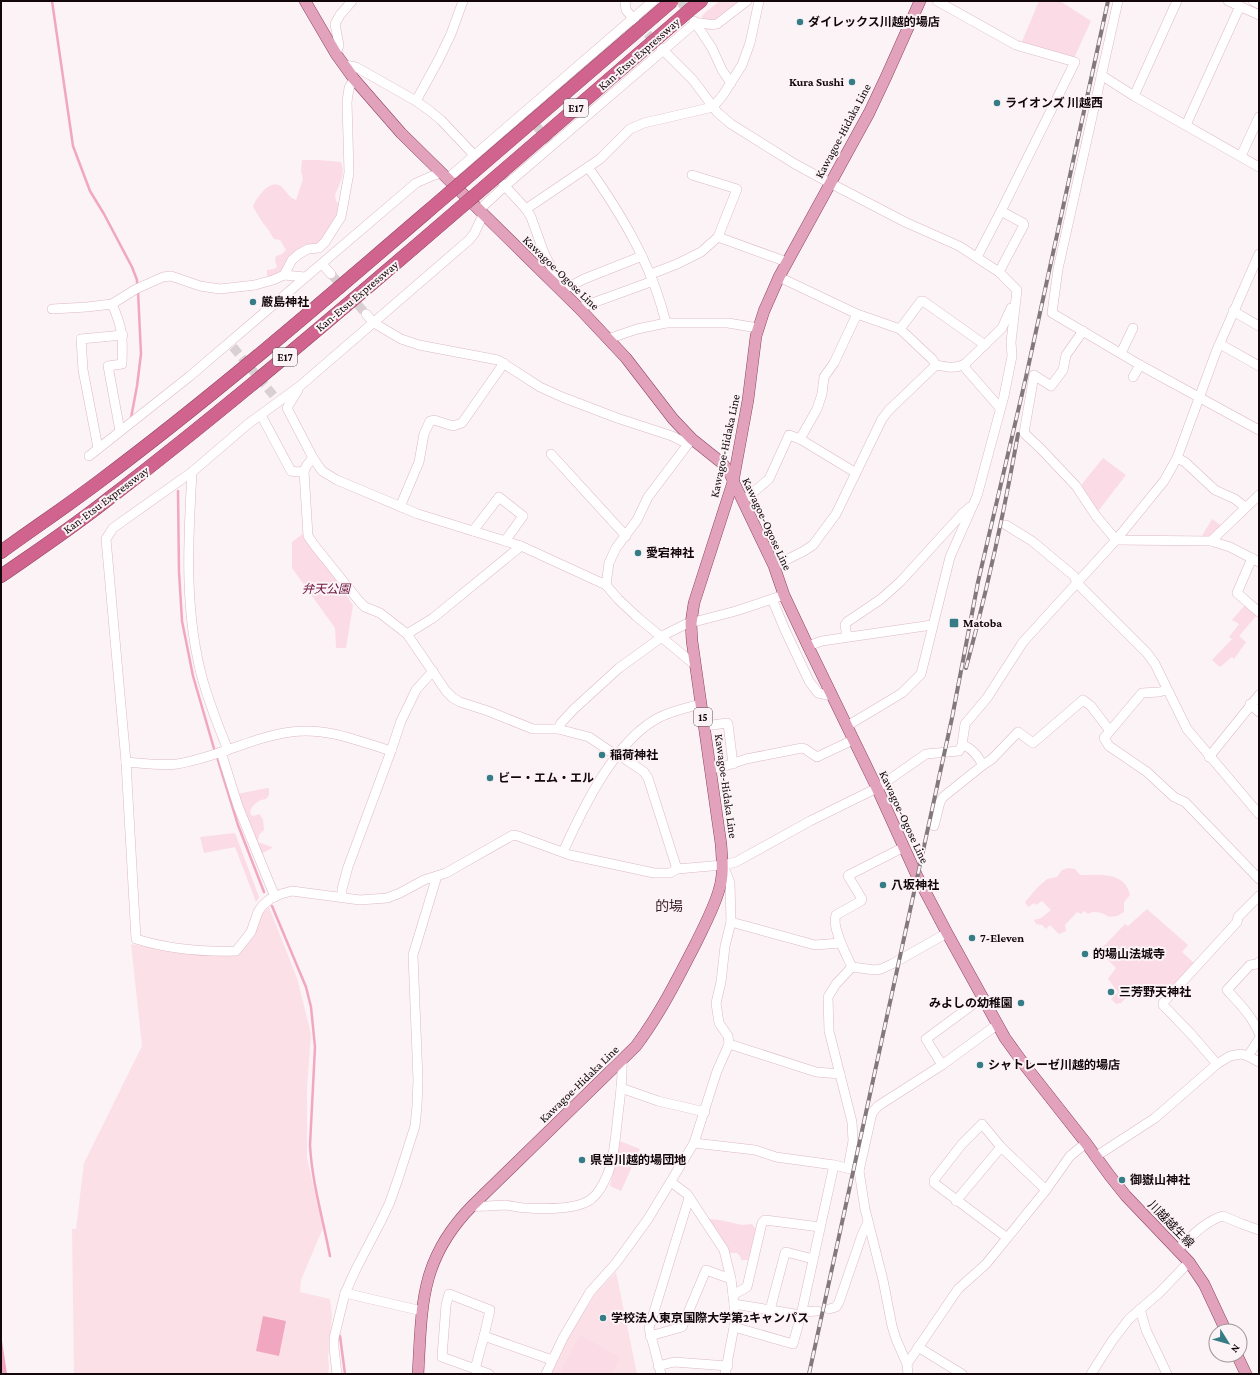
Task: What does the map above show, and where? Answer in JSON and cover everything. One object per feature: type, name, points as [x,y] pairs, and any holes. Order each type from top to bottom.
[{"type":"highway","name":"Kan-Etsu Expressway","points":[[1,552],[99,482],[212,394],[448,194],[672,1]]},
{"type":"highway","name":"Kan-Etsu Expressway","points":[[1,576],[106,501],[218,413],[360,295],[460,208],[696,13]]},
{"type":"main road","name":"Kawagoe-Ogose Line","points":[[305,1],[336,54],[354,79],[401,133],[579,308],[626,358],[690,442],[722,463],[729,472],[774,566],[784,595],[808,646],[877,788],[917,876],[946,933],[1014,1052],[1086,1143]]},
{"type":"main road","name":"Kawagoe-Hidaka Line","points":[[418,1374],[422,1311],[427,1282],[437,1253],[458,1221],[472,1206],[622,1061],[648,1030],[684,966],[720,890],[723,866],[711,769],[695,665],[691,623],[694,603],[733,482],[748,400],[758,328],[770,295],[886,78],[920,1]]},
{"type":"main road","name":"川越越生線","points":[[1086,1143],[1095,1157],[1126,1196],[1189,1262],[1204,1284],[1222,1323]]},
{"type":"main road","points":[[1241,1363],[1246,1374]]},
{"type":"street","points":[[336,54],[339,45],[335,24],[340,15],[352,1]]},
{"type":"street","points":[[416,101],[451,34],[463,1]]},
{"type":"street","points":[[624,1],[626,10],[634,20]]},
{"type":"street","points":[[89,456],[231,345],[305,277],[416,183],[432,176],[444,176],[476,154],[634,20],[653,1]]},
{"type":"street","points":[[696,13],[700,22],[713,25],[717,24],[747,1]]},
{"type":"street","points":[[526,209],[600,158],[630,129],[640,124],[713,107],[723,95],[742,65],[748,51],[759,1]]},
{"type":"street","points":[[937,1],[1016,45],[1075,62],[977,257]]},
{"type":"street","points":[[1118,1],[1058,269],[1052,313],[1140,365],[1259,430]]},
{"type":"street","points":[[1134,96],[1177,1]]},
{"type":"street","points":[[1228,1],[1259,15]]},
{"type":"street","points":[[1253,1],[1259,4]]},
{"type":"street","points":[[1186,125],[1240,6]]},
{"type":"street","points":[[696,13],[663,50],[504,185],[481,212],[474,234],[469,240],[300,386],[276,399],[261,415],[192,472],[112,528],[106,539],[126,762],[136,939],[186,950],[236,951],[250,932],[262,906],[280,894],[292,891],[360,900],[387,898],[424,880],[460,866],[513,835],[563,852],[654,874],[670,873],[677,870],[723,866],[736,862],[810,821],[877,788],[926,754],[959,751],[962,744],[965,724],[987,698],[1023,642],[1116,540],[1164,482],[1177,458],[1233,311],[1256,269],[1259,254]]},
{"type":"street","points":[[696,13],[722,70],[731,83]]},
{"type":"street","points":[[663,50],[693,80],[723,118],[731,124],[795,164],[830,183],[905,222],[959,246],[999,272],[1017,290],[1011,342],[1012,356],[1000,408],[977,496],[950,557],[921,674],[902,693],[847,726]]},
{"type":"street","points":[[344,65],[356,67],[416,101],[441,120],[476,154]]},
{"type":"street","points":[[1101,75],[1134,96],[1259,167]]},
{"type":"street","points":[[284,275],[292,260],[299,254],[308,250],[319,248],[325,242],[341,217],[349,173],[347,102],[349,88],[354,79]]},
{"type":"street","points":[[1241,156],[1259,117]]},
{"type":"street","points":[[588,167],[609,197],[642,256],[661,301],[666,323]]},
{"type":"street","points":[[579,308],[652,277],[701,252],[718,237],[737,189],[692,175]]},
{"type":"street","points":[[504,185],[526,209],[536,228],[544,253],[556,277],[558,288],[642,256]]},
{"type":"street","points":[[999,272],[1024,225],[1001,211]]},
{"type":"street","points":[[718,237],[787,262]]},
{"type":"street","points":[[322,264],[331,274]]},
{"type":"street","points":[[52,309],[112,304],[138,288],[163,277],[171,276],[200,286],[220,289],[255,285],[284,275],[305,277]]},
{"type":"street","points":[[779,277],[857,314],[900,330],[932,359],[936,365],[944,367],[958,367],[965,364],[1002,328],[1010,309],[1015,304]]},
{"type":"street","points":[[900,330],[923,300],[984,345]]},
{"type":"street","points":[[112,304],[120,321],[123,335],[122,364],[108,366],[120,431]]},
{"type":"street","points":[[1233,311],[1259,326]]},
{"type":"street","points":[[366,314],[374,323],[394,336],[419,345],[498,360],[540,387],[562,397],[623,420],[690,442],[648,497],[637,520],[616,548],[612,555],[607,573],[606,585]]},
{"type":"street","points":[[800,439],[818,405],[822,394],[824,377],[834,363],[857,314]]},
{"type":"street","points":[[608,339],[637,329],[666,323],[728,323],[758,328]]},
{"type":"street","points":[[1121,353],[1133,328]]},
{"type":"street","points":[[1083,331],[1066,355],[1063,370],[1052,386],[1034,375],[1024,433],[1076,486],[1096,516],[1116,540],[1211,541],[1230,547],[1256,560],[1237,593],[1259,612]]},
{"type":"street","points":[[98,448],[83,370],[82,339],[123,335]]},
{"type":"street","points":[[1220,344],[1259,366]]},
{"type":"street","points":[[400,507],[419,462],[427,424],[434,420],[453,426],[462,423],[504,363]]},
{"type":"street","points":[[965,364],[966,369],[1000,408]]},
{"type":"street","points":[[774,566],[813,545],[836,514],[874,432],[882,420],[889,410],[936,365]]},
{"type":"street","points":[[1133,377],[1140,365]]},
{"type":"street","points":[[300,386],[287,408],[313,458],[322,471],[337,480],[418,514],[521,546],[606,585],[618,599],[695,665]]},
{"type":"street","points":[[261,415],[291,471],[304,471]]},
{"type":"street","points":[[743,501],[769,479],[789,435],[800,439],[856,473]]},
{"type":"street","points":[[551,454],[626,536]]},
{"type":"street","points":[[313,458],[304,471],[308,536],[359,601],[365,607],[380,613],[407,634],[446,691],[453,698],[460,702],[488,711],[533,729],[558,729],[594,740],[644,772],[648,778],[677,870]]},
{"type":"street","points":[[1177,458],[1185,462],[1216,490],[1235,499],[1245,507]]},
{"type":"street","points":[[192,472],[189,586],[194,639],[220,753],[238,806],[275,897]]},
{"type":"street","points":[[1211,541],[1259,495]]},
{"type":"street","points":[[473,531],[499,497],[524,516],[504,541]]},
{"type":"street","points":[[847,637],[845,625],[847,622],[881,599],[900,582],[972,505]]},
{"type":"street","points":[[1006,525],[1032,541],[1074,576],[1077,583],[1147,654],[1155,664],[1187,729],[1209,757],[1259,814]]},
{"type":"street","points":[[407,634],[433,618],[521,546]]},
{"type":"street","points":[[558,729],[561,723],[574,709],[620,668],[661,637],[686,624],[736,611],[784,595]]},
{"type":"street","points":[[772,598],[809,681],[818,693],[832,696]]},
{"type":"street","points":[[808,646],[822,641],[932,625]]},
{"type":"street","points":[[342,897],[342,889],[348,867],[401,721],[416,690],[433,671]]},
{"type":"street","points":[[1167,690],[1142,694],[1104,738],[1109,746],[1148,772],[1174,797],[1185,802],[1259,879]]},
{"type":"street","points":[[1209,757],[1250,704],[1259,695]]},
{"type":"street","points":[[934,826],[940,802],[943,797],[992,759],[1018,732],[1033,743],[1083,700],[1091,706],[1110,731]]},
{"type":"street","points":[[563,852],[588,800],[618,755],[639,731],[657,718],[678,710],[701,704]]},
{"type":"street","points":[[1250,704],[1259,712]]},
{"type":"street","points":[[705,726],[728,724],[733,764]]},
{"type":"street","points":[[126,762],[176,765],[220,753],[275,735],[306,731],[332,733],[391,751]]},
{"type":"street","points":[[711,769],[733,764],[746,759],[802,748],[817,757],[853,740]]},
{"type":"street","points":[[962,744],[970,748],[977,755],[983,765]]},
{"type":"street","points":[[852,967],[841,943],[834,919],[836,915],[862,901],[848,876],[849,874],[904,847]]},
{"type":"street","points":[[546,1374],[563,1338],[590,1292],[616,1263],[648,1219],[694,1143],[717,1071],[729,1044],[728,1036],[719,1022],[716,1003],[721,982],[725,946],[731,922],[730,883],[723,866]]},
{"type":"street","points":[[337,1374],[334,1338],[345,1293],[390,1202],[415,1126],[418,1106],[418,1080],[414,955],[437,876]]},
{"type":"street","points":[[1217,1064],[1163,1005],[1163,1003],[1237,922],[1238,917],[1259,896]]},
{"type":"street","points":[[731,922],[815,945],[841,943]]},
{"type":"street","points":[[852,967],[875,970],[880,969],[892,964],[946,933]]},
{"type":"street","points":[[1259,962],[1257,964],[1250,965],[1227,990],[1245,1009],[1259,1033]]},
{"type":"street","points":[[848,1168],[853,1132],[852,1122],[830,1032],[828,997],[836,984],[852,967]]},
{"type":"street","points":[[942,1065],[926,1039],[983,997]]},
{"type":"street","points":[[908,1374],[907,1364],[896,1339],[884,1280],[868,1222],[860,1171],[872,1113],[878,1106],[910,1087],[998,1024]]},
{"type":"street","points":[[1248,1056],[1259,1039]]},
{"type":"street","points":[[729,1044],[816,1072],[840,1074]]},
{"type":"street","points":[[1095,1157],[1155,1118],[1217,1064],[1230,1056],[1241,1054],[1259,1062]]},
{"type":"street","points":[[472,1206],[505,1205],[526,1208],[543,1208],[579,1205],[596,1195],[611,1165],[621,1088],[622,1061]]},
{"type":"street","points":[[621,1088],[665,1103],[705,1112]]},
{"type":"street","points":[[1006,1237],[956,1201],[934,1183],[934,1180],[962,1144],[982,1124],[1001,1146],[1046,1190]]},
{"type":"street","points":[[694,1143],[755,1150],[776,1157],[834,1165],[860,1171]]},
{"type":"street","points":[[907,1364],[958,1289],[986,1264],[1006,1237],[1046,1190],[1070,1156],[1086,1143]]},
{"type":"street","points":[[956,1201],[1001,1146]]},
{"type":"street","points":[[734,1328],[793,1344],[834,1165]]},
{"type":"street","points":[[671,1182],[687,1194],[724,1250],[731,1279],[734,1304],[734,1328],[726,1370],[674,1362],[659,1370],[650,1336],[649,1328],[651,1320],[689,1198]]},
{"type":"street","points":[[1178,1249],[1204,1226],[1223,1216],[1259,1230]]},
{"type":"street","points":[[733,1294],[747,1288],[762,1223],[765,1220],[820,1227]]},
{"type":"street","points":[[828,1310],[836,1307],[839,1302],[862,1235],[868,1222]]},
{"type":"street","points":[[770,1310],[784,1254],[786,1252],[813,1259]]},
{"type":"street","points":[[1091,1374],[1119,1332],[1140,1309],[1159,1293],[1189,1262]]},
{"type":"street","points":[[650,1336],[682,1327],[706,1270],[731,1279]]},
{"type":"street","points":[[345,1293],[422,1311]]},
{"type":"street","points":[[475,1369],[490,1310],[449,1294],[446,1305],[442,1357],[475,1369],[489,1374]]},
{"type":"street","points":[[734,1304],[801,1314],[818,1311]]},
{"type":"street","points":[[1140,1309],[1146,1330],[1167,1374]]},
{"type":"street","points":[[484,1336],[552,1360]]},
{"type":"street","points":[[918,1347],[962,1374]]},
{"type":"shaded area","points":[[269,907],[297,978],[311,1034],[307,1087],[307,1158],[323,1228],[301,1280],[300,1292],[330,1299],[332,1316],[328,1374],[74,1374],[72,1229],[76,1229],[84,1163],[142,1046],[131,944],[176,952],[238,955],[255,933],[259,917]]},
{"type":"shaded area","name":"学校法人東京国際大学第2キャンパス","points":[[616,1272],[637,1374],[549,1374],[565,1342],[596,1293]]},
{"type":"shaded area","points":[[263,1316],[286,1321],[279,1356],[256,1351]]},
{"type":"shaded area","points":[[1,1334],[7,1374],[1,1374]]},
{"type":"green space","points":[[720,1],[741,1],[714,22],[702,18],[706,12]]},
{"type":"green space","points":[[1039,1],[1060,1],[1091,21],[1074,58],[1060,53],[1021,44]]},
{"type":"green space","points":[[302,160],[341,162],[343,171],[335,195],[336,201],[340,206],[338,217],[327,236],[282,274],[269,279],[267,270],[277,267],[275,261],[276,256],[282,254],[286,250],[280,240],[274,239],[253,206],[261,193],[273,184],[282,187],[296,200],[303,179],[301,171]]},
{"type":"green space","points":[[1103,458],[1126,475],[1096,514],[1082,489],[1082,484]]},
{"type":"green space","points":[[1212,519],[1222,526],[1211,536],[1202,536]]},
{"type":"green space","name":"弁天公園","points":[[304,533],[353,605],[346,648],[336,648],[335,628],[292,568],[292,542]]},
{"type":"green space","points":[[1245,605],[1257,615],[1239,636],[1246,642],[1234,659],[1232,657],[1220,667],[1212,660],[1232,639],[1229,637],[1239,624],[1232,620]]},
{"type":"green space","points":[[269,788],[269,795],[266,799],[259,801],[254,805],[250,812],[251,815],[254,816],[259,814],[263,819],[264,830],[259,835],[258,842],[272,847],[261,854],[237,794]]},
{"type":"green space","points":[[235,833],[259,897],[256,902],[235,847],[204,853],[200,837]]},
{"type":"green space","points":[[1068,868],[1075,869],[1080,875],[1110,876],[1123,882],[1130,895],[1124,902],[1124,912],[1117,916],[1109,917],[1099,912],[1088,914],[1084,911],[1081,914],[1077,912],[1065,925],[1066,931],[1059,934],[1050,925],[1046,929],[1042,925],[1036,924],[1034,920],[1041,918],[1051,910],[1042,901],[1036,905],[1034,903],[1028,907],[1025,902],[1047,879],[1057,877],[1062,870]]},
{"type":"green space","points":[[1147,909],[1188,945],[1182,952],[1194,963],[1162,999],[1146,984],[1131,998],[1128,996],[1121,1003],[1116,1004],[1111,999],[1118,992],[1108,979],[1116,968],[1099,951],[1125,924],[1128,926]]},
{"type":"green space","points":[[620,1141],[640,1149],[621,1191],[610,1186]]},
{"type":"green space","points":[[710,1219],[742,1225],[752,1224],[756,1229],[748,1260],[741,1260],[737,1253],[730,1253],[726,1249],[723,1241],[710,1224]]},
{"type":"green space","points":[[462,1225],[444,1255],[432,1288],[427,1320],[425,1374],[422,1374],[429,1291],[446,1245]]},
{"type":"green space","points":[[580,1335],[620,1357],[611,1374],[559,1374]]},
{"type":"waterway","points":[[52,1],[73,146],[90,191],[132,267],[137,280],[137,286]]},
{"type":"waterway","points":[[131,418],[141,354],[138,291]]},
{"type":"waterway","points":[[178,491],[179,572],[182,621],[193,676],[215,752]]},
{"type":"waterway","points":[[217,757],[238,825],[264,892]]},
{"type":"waterway","points":[[272,906],[306,987],[311,1007],[315,1047],[310,1145],[311,1159],[315,1187],[330,1256]]},
{"type":"waterway","points":[[340,1336],[345,1374]]},
{"type":"tunnel","points":[[680,1],[691,16]]},
{"type":"tunnel","points":[[638,24],[658,45]]},
{"type":"tunnel","points":[[526,114],[551,143]]},
{"type":"tunnel","points":[[331,274],[366,314]]},
{"type":"tunnel","points":[[233,347],[274,396]]},
{"type":"railway","points":[[809,1374],[952,718],[978,582],[1026,377],[1108,1]]},
{"type":"railway","points":[[966,668],[995,552],[1018,434]]},
{"type":"place","name":"ダイレックス川越的場店","points":[[800,22]]},
{"type":"place","name":"Kura Sushi","points":[[852,82]]},
{"type":"place","name":"ライオンズ 川越西","points":[[997,103]]},
{"type":"place","name":"厳島神社","points":[[253,302]]},
{"type":"place","name":"愛宕神社","points":[[638,553]]},
{"type":"place","name":"Matoba","points":[[954,623]]},
{"type":"place","name":"稲荷神社","points":[[602,755]]},
{"type":"place","name":"ビー・エム・エル","points":[[490,778]]},
{"type":"place","name":"八坂神社","points":[[883,885]]},
{"type":"place","name":"7-Eleven","points":[[972,938]]},
{"type":"place","name":"的場山法城寺","points":[[1085,954]]},
{"type":"place","name":"三芳野天神社","points":[[1111,992]]},
{"type":"place","name":"みよしの幼稚園","points":[[1021,1003]]},
{"type":"place","name":"シャトレーゼ川越的場店","points":[[980,1065]]},
{"type":"place","name":"県営川越的場団地","points":[[582,1160]]},
{"type":"place","name":"御嶽山神社","points":[[1122,1180]]},
{"type":"place","name":"学校法人東京国際大学第2キャンパス","points":[[603,1318]]},
{"type":"district","name":"的場","points":[[669,906]]}]
